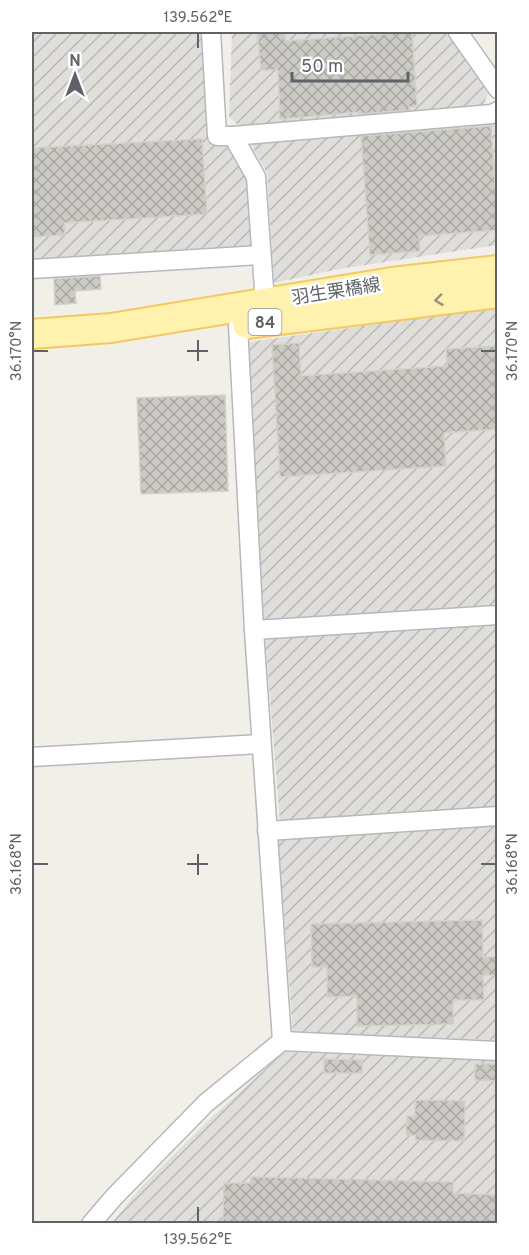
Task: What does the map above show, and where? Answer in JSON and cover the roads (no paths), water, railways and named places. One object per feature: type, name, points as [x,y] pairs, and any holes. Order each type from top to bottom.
[{"type":"main road","name":"羽生栗橋線","points":[[32,334],[111,328],[392,282],[498,270]]},
{"type":"main road","name":"羽生栗橋線","points":[[32,350],[88,346],[498,293]]},
{"type":"street","points":[[211,32],[216,136],[492,114],[498,111]]},
{"type":"street","points":[[458,32],[498,89]]},
{"type":"street","points":[[233,136],[256,177],[265,303]]},
{"type":"street","points":[[32,269],[261,255]]},
{"type":"street","points":[[238,326],[261,744],[282,1041]]},
{"type":"street","points":[[254,630],[498,615]]},
{"type":"street","points":[[32,757],[261,744]]},
{"type":"street","points":[[267,831],[498,816]]},
{"type":"street","points":[[91,1224],[114,1197],[206,1103],[282,1041],[498,1051]]}]
